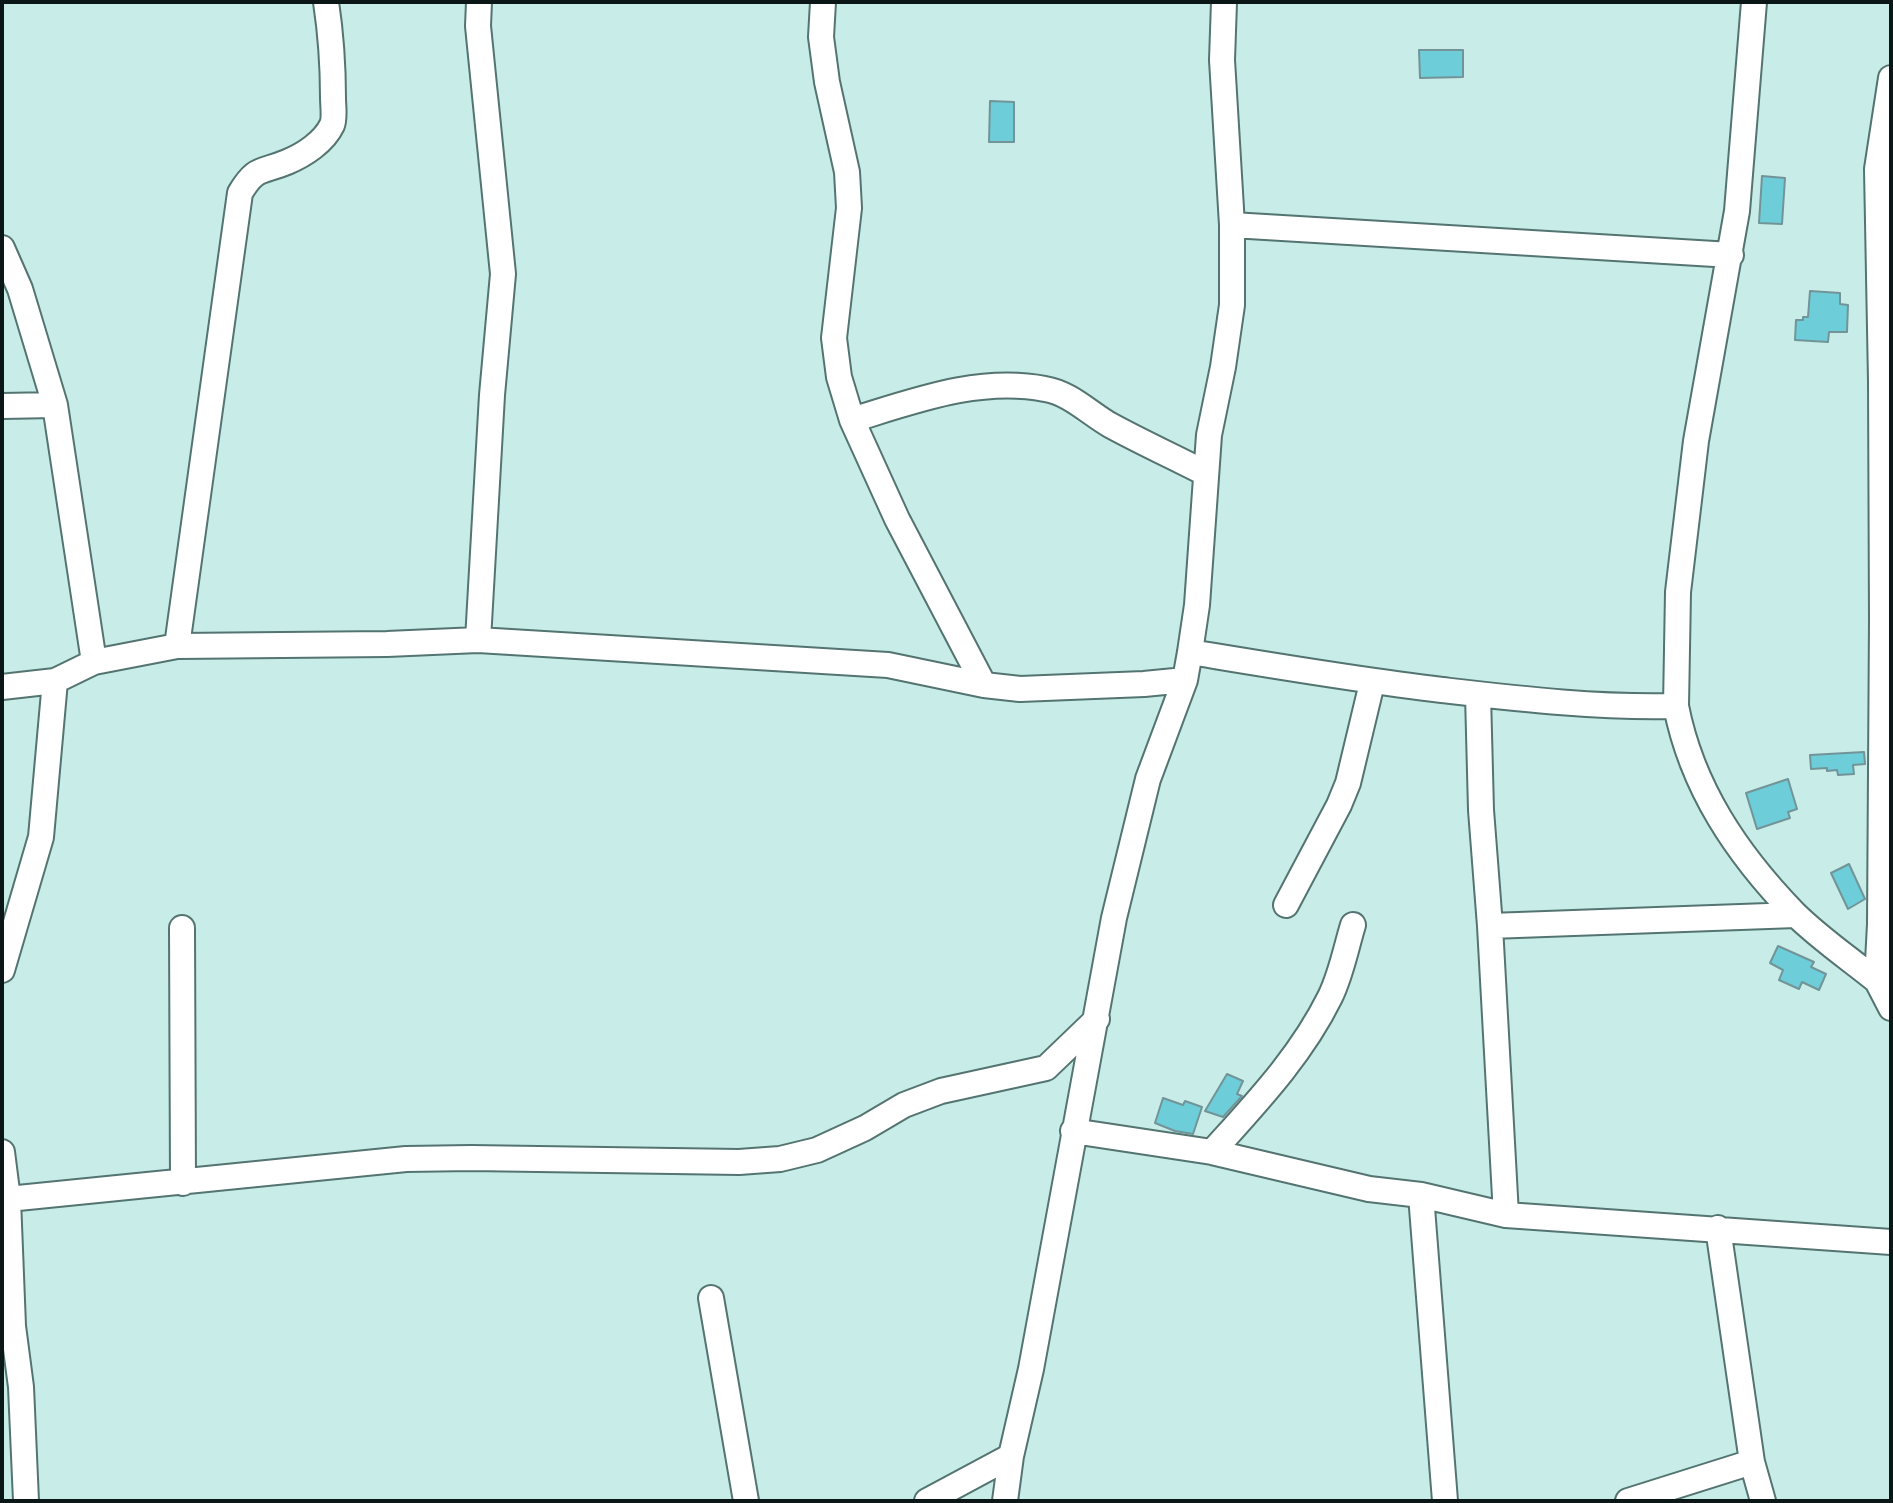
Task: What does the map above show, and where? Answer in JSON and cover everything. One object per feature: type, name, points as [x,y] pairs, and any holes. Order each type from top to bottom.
[{"type":"street","points":[[177,646],[240,193],[250,176],[265,168],[287,163],[307,151],[320,142],[332,124],[334,55],[326,2]]},
{"type":"street","points":[[478,640],[492,395],[503,274],[478,26],[479,2]]},
{"type":"street","points":[[822,2],[821,37],[827,82],[848,184],[848,220],[834,338],[839,377],[852,420],[897,519],[984,685]]},
{"type":"street","points":[[1005,1501],[1011,1456],[1031,1369],[1114,918],[1148,779],[1185,680],[1197,606],[1209,435],[1232,306],[1232,225],[1222,60],[1224,2]]},
{"type":"street","points":[[1754,2],[1744,149],[1731,256],[1693,469],[1678,592],[1676,706],[1682,741],[1706,793],[1739,851],[1796,915],[1877,981],[1891,1008]]},
{"type":"street","points":[[1877,981],[1881,924],[1886,710],[1877,169],[1891,78]]},
{"type":"street","points":[[1232,225],[1731,256]]},
{"type":"street","points":[[2,248],[20,289],[55,405],[94,662]]},
{"type":"street","points":[[852,420],[936,395],[972,388],[1017,386],[1047,389],[1067,396],[1110,424],[1205,473]]},
{"type":"street","points":[[2,406],[55,405]]},
{"type":"street","points":[[2,687],[55,681],[94,662],[177,646],[387,644],[478,640],[888,665],[984,685],[1020,688],[1185,680]]},
{"type":"street","points":[[1190,652],[1372,683],[1531,701],[1599,706],[1676,706]]},
{"type":"street","points":[[2,970],[41,837],[55,681]]},
{"type":"street","points":[[1286,905],[1348,783],[1372,683]]},
{"type":"street","points":[[1478,695],[1481,810],[1506,1215]]},
{"type":"street","points":[[1490,926],[1796,915]]},
{"type":"street","points":[[1212,1152],[1280,1077],[1307,1035],[1331,996],[1353,925]]},
{"type":"street","points":[[182,928],[183,1183]]},
{"type":"street","points":[[8,1199],[406,1159],[739,1162],[780,1159],[817,1150],[865,1128],[904,1104],[941,1091],[1046,1068],[1097,1019]]},
{"type":"street","points":[[1046,1068],[1085,1084]]},
{"type":"street","points":[[1073,1131],[1212,1152],[1369,1189],[1421,1195],[1506,1215],[1891,1242]]},
{"type":"street","points":[[2,1152],[8,1199],[13,1326],[11,1389],[26,1501]]},
{"type":"street","points":[[1421,1195],[1445,1501]]},
{"type":"street","points":[[1718,1228],[1752,1462],[1762,1501]]},
{"type":"street","points":[[711,1298],[746,1501]]},
{"type":"street","points":[[927,1501],[1011,1456]]},
{"type":"street","points":[[1628,1501],[1752,1462]]},
{"type":"building","points":[[1419,50],[1463,50],[1463,77],[1420,78]]},
{"type":"building","points":[[990,101],[1014,102],[1014,142],[989,142]]},
{"type":"building","points":[[1762,176],[1785,178],[1782,224],[1759,223]]},
{"type":"building","points":[[1810,291],[1840,293],[1840,304],[1848,305],[1847,332],[1829,332],[1828,342],[1795,340],[1796,320],[1808,317]]},
{"type":"building","points":[[1864,752],[1865,764],[1853,765],[1854,774],[1838,775],[1837,770],[1827,771],[1827,768],[1811,769],[1810,755]]},
{"type":"building","points":[[1788,779],[1797,809],[1788,812],[1790,818],[1757,829],[1746,793]]},
{"type":"building","points":[[1849,864],[1865,899],[1848,909],[1831,873]]},
{"type":"building","points":[[1778,946],[1814,962],[1811,967],[1826,974],[1819,990],[1802,982],[1799,989],[1779,980],[1783,970],[1770,963]]},
{"type":"building","points":[[1227,1074],[1243,1081],[1237,1094],[1242,1096],[1223,1117],[1205,1111]]},
{"type":"building","points":[[1163,1098],[1183,1105],[1185,1101],[1202,1107],[1193,1134],[1175,1131],[1155,1123]]}]
